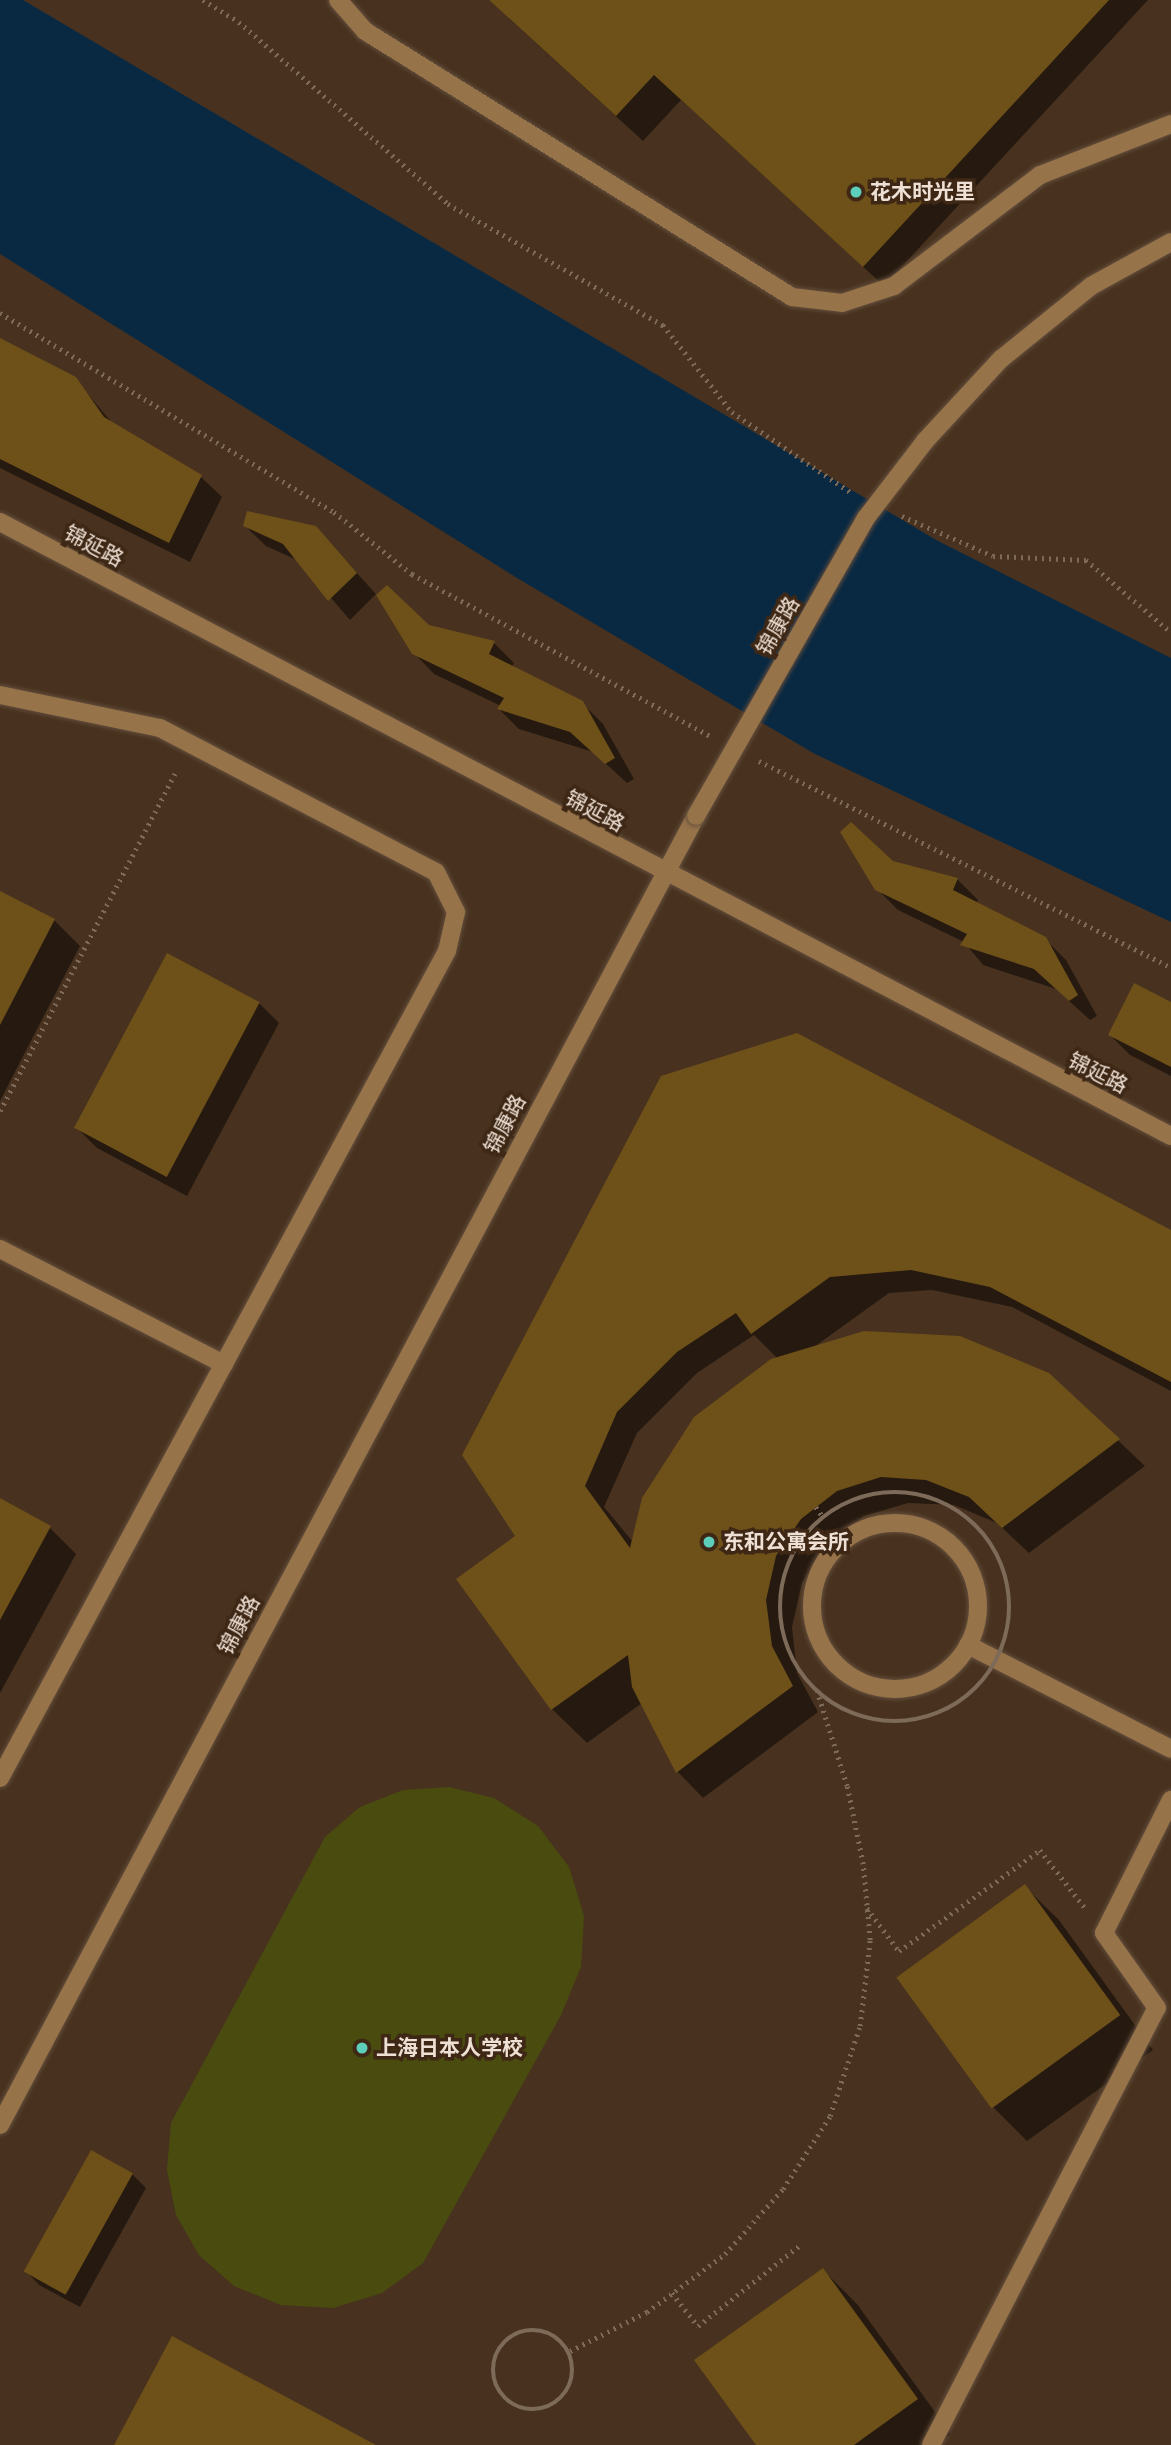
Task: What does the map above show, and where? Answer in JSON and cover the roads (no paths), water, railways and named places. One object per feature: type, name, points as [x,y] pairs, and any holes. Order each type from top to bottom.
[{"type":"street","points":[[338,0],[365,31],[792,297],[842,303],[894,286],[1040,175],[1171,124]]},
{"type":"street","name":"锦康路","points":[[0,2124],[663,873],[866,518],[925,441],[1011,351],[1091,286],[1171,242]]},
{"type":"street","name":"锦延路","points":[[0,522],[663,873],[1171,1136]]},
{"type":"street","points":[[0,695],[160,728],[436,872],[456,912],[447,951],[0,1778]]},
{"type":"street","points":[[0,1249],[224,1364]]},
{"type":"street","points":[[895,1523],[923,1528],[947,1541],[965,1561],[976,1585],[979,1612],[968,1645],[938,1678],[913,1687],[886,1689],[860,1682],[837,1666],[820,1643],[812,1616],[813,1588],[824,1562],[851,1537],[867,1528],[895,1523]]},
{"type":"street","points":[[968,1645],[1171,1749]]},
{"type":"street","points":[[931,2445],[1157,2008],[1104,1933],[1171,1800]]},
{"type":"water","points":[[0,0],[23,0],[938,541],[1171,658],[1171,922],[815,754],[517,578],[0,254]]},
{"type":"place","name":"花木时光里","points":[[856,192]]},
{"type":"place","name":"东和公寓会所","points":[[709,1542]]},
{"type":"place","name":"上海日本人学校","points":[[362,2048]]}]
